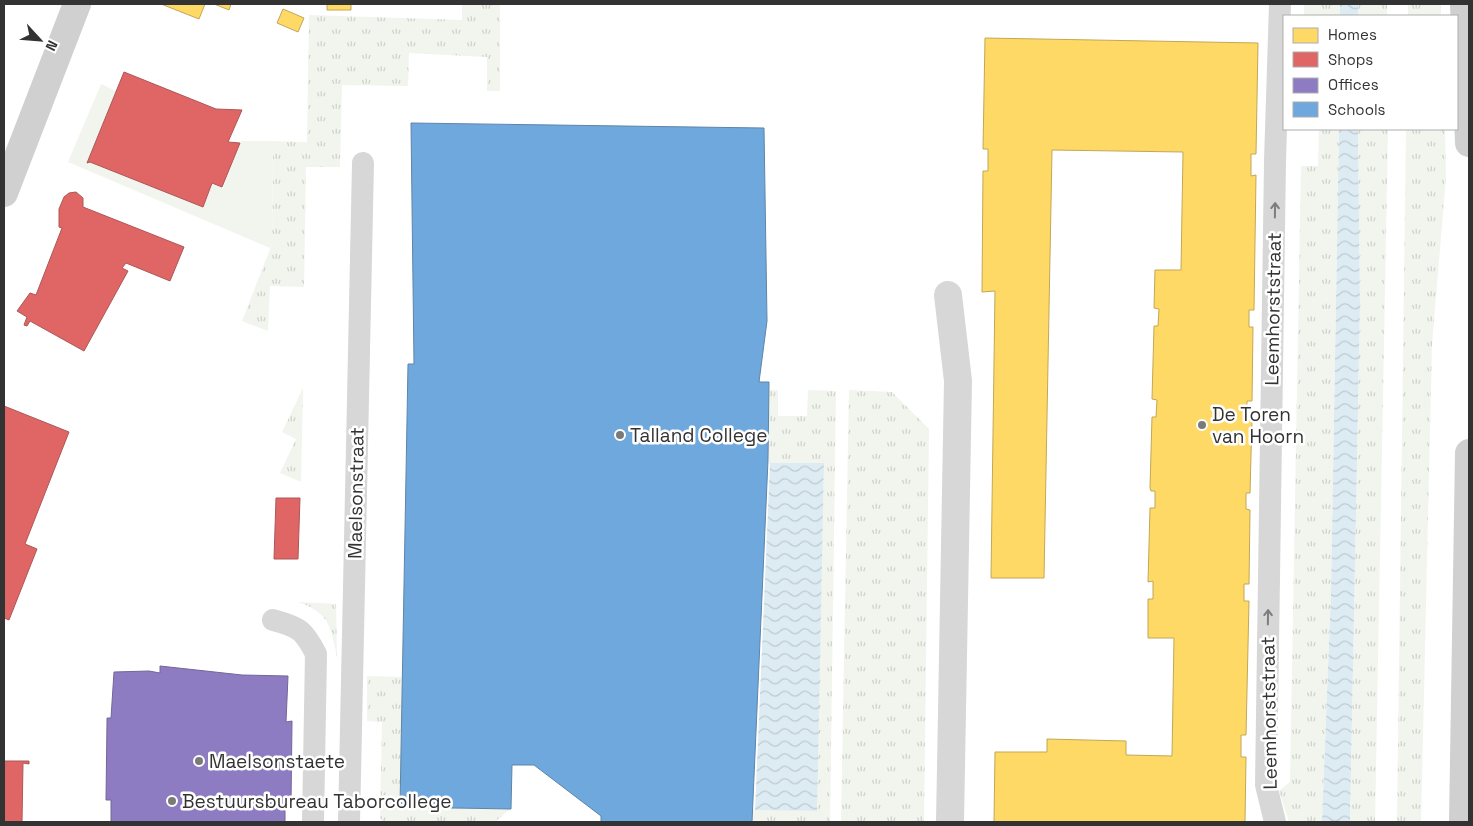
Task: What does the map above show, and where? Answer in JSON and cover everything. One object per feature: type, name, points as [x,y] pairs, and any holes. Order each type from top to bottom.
[{"type":"main road","points":[[4,193],[77,4]]},
{"type":"main road","points":[[1464,4],[1469,144]]},
{"type":"main road","points":[[1462,822],[1469,453]]},
{"type":"street","points":[[948,295],[958,381],[950,822]]},
{"type":"lane","name":"Leemhorststraat","points":[[1275,822],[1266,785],[1275,160],[1280,4]]},
{"type":"lane","name":"Maelsonstraat","points":[[349,822],[363,163]]},
{"type":"lane","points":[[273,620],[295,626],[307,636],[316,654],[313,822]]},
{"type":"green space","points":[[462,4],[500,4],[500,91],[487,91],[487,57],[409,53],[408,86],[342,85],[340,167],[306,167],[304,287],[270,286],[268,331],[242,321],[272,244],[273,141],[307,142],[309,15],[462,20]]},
{"type":"green space","points":[[1304,4],[1340,4],[1340,15],[1304,15]]},
{"type":"green space","points":[[1358,4],[1387,4],[1387,15],[1358,15]]},
{"type":"green space","points":[[1408,4],[1441,4],[1441,15],[1408,15]]},
{"type":"green space","points":[[101,84],[116,91],[87,163],[90,162],[202,207],[212,183],[223,188],[241,141],[273,141],[272,244],[270,248],[68,162]]},
{"type":"green space","points":[[1319,130],[1339,130],[1331,592],[1322,822],[1289,822],[1279,791],[1290,782],[1301,166],[1318,166]]},
{"type":"green space","points":[[1358,130],[1388,130],[1375,822],[1350,822],[1360,305]]},
{"type":"green space","points":[[1406,130],[1445,130],[1446,177],[1432,344],[1421,822],[1397,822]]},
{"type":"green space","points":[[303,388],[301,482],[280,473],[296,439],[282,432]]},
{"type":"green space","points":[[769,390],[778,390],[778,416],[807,416],[808,390],[836,391],[830,822],[751,822],[752,809],[816,811],[824,463],[769,464]]},
{"type":"green space","points":[[849,390],[892,392],[929,429],[924,822],[841,822]]},
{"type":"green space","points":[[298,602],[336,604],[337,657],[333,638],[323,617],[309,606]]},
{"type":"green space","points":[[367,676],[403,677],[400,807],[510,809],[495,822],[384,822],[380,818],[382,722],[367,721]]},
{"type":"water","points":[[1340,4],[1358,4],[1358,15],[1340,15]]},
{"type":"water","points":[[1339,130],[1358,130],[1360,305],[1350,822],[1322,822],[1331,592]]},
{"type":"water","points":[[770,463],[824,463],[817,811],[755,810]]},
{"type":"building: Homes","points":[[161,4],[205,4],[199,19]]},
{"type":"building: Homes","points":[[214,4],[231,4],[229,10]]},
{"type":"building: Homes","points":[[327,4],[351,4],[351,10],[327,10]]},
{"type":"building: Homes","points":[[283,9],[304,18],[298,32],[277,23]]},
{"type":"building: Homes","name":"De Toren van Hoorn","points":[[985,38],[1258,43],[1256,154],[1251,154],[1251,176],[1256,175],[1254,310],[1249,310],[1249,327],[1253,327],[1252,401],[1247,401],[1247,418],[1252,418],[1250,493],[1246,493],[1246,509],[1250,510],[1249,584],[1244,584],[1244,601],[1249,601],[1246,735],[1241,735],[1241,757],[1246,757],[1245,822],[994,822],[995,752],[1047,752],[1047,739],[1126,741],[1126,755],[1172,756],[1174,638],[1148,638],[1148,599],[1153,599],[1153,581],[1148,582],[1150,508],[1155,508],[1155,491],[1151,491],[1150,488],[1152,417],[1156,417],[1157,400],[1152,399],[1154,326],[1158,326],[1159,309],[1154,308],[1155,270],[1181,270],[1183,152],[1052,150],[1044,578],[991,578],[995,291],[982,292],[983,171],[988,171],[988,149],[983,149]]},
{"type":"building: Shops","points":[[124,72],[216,109],[242,110],[228,142],[240,143],[222,187],[212,183],[203,207],[90,162],[87,163]]},
{"type":"building: Shops","points":[[76,192],[83,198],[83,207],[184,247],[170,281],[126,263],[122,268],[128,271],[84,351],[30,321],[27,326],[24,325],[27,317],[17,311],[30,293],[36,295],[62,228],[59,227],[59,209],[64,197],[69,193]]},
{"type":"building: Shops","points":[[4,406],[69,432],[25,544],[37,549],[9,620],[4,618]]},
{"type":"building: Shops","points":[[276,498],[300,498],[298,559],[274,559]]},
{"type":"building: Shops","points":[[4,761],[29,761],[29,764],[23,763],[22,822],[4,822]]},
{"type":"building: Offices","name":"Maelsonstaete","points":[[160,666],[242,675],[288,676],[286,722],[292,721],[291,804],[285,803],[285,822],[111,822],[111,800],[106,800],[107,718],[111,718],[114,672],[149,671],[160,673]]},
{"type":"building: Schools","points":[[411,123],[764,128],[767,321],[759,382],[769,382],[768,460],[752,822],[601,822],[601,816],[534,765],[512,765],[511,809],[400,807],[408,364],[414,364]]},
{"type":"place","name":"De Toren van Hoorn","points":[[1202,425]]},
{"type":"place","name":"Talland College","points":[[620,435]]},
{"type":"place","name":"Maelsonstaete","points":[[199,761]]},
{"type":"place","name":"Bestuursbureau Taborcollege","points":[[172,801]]}]
